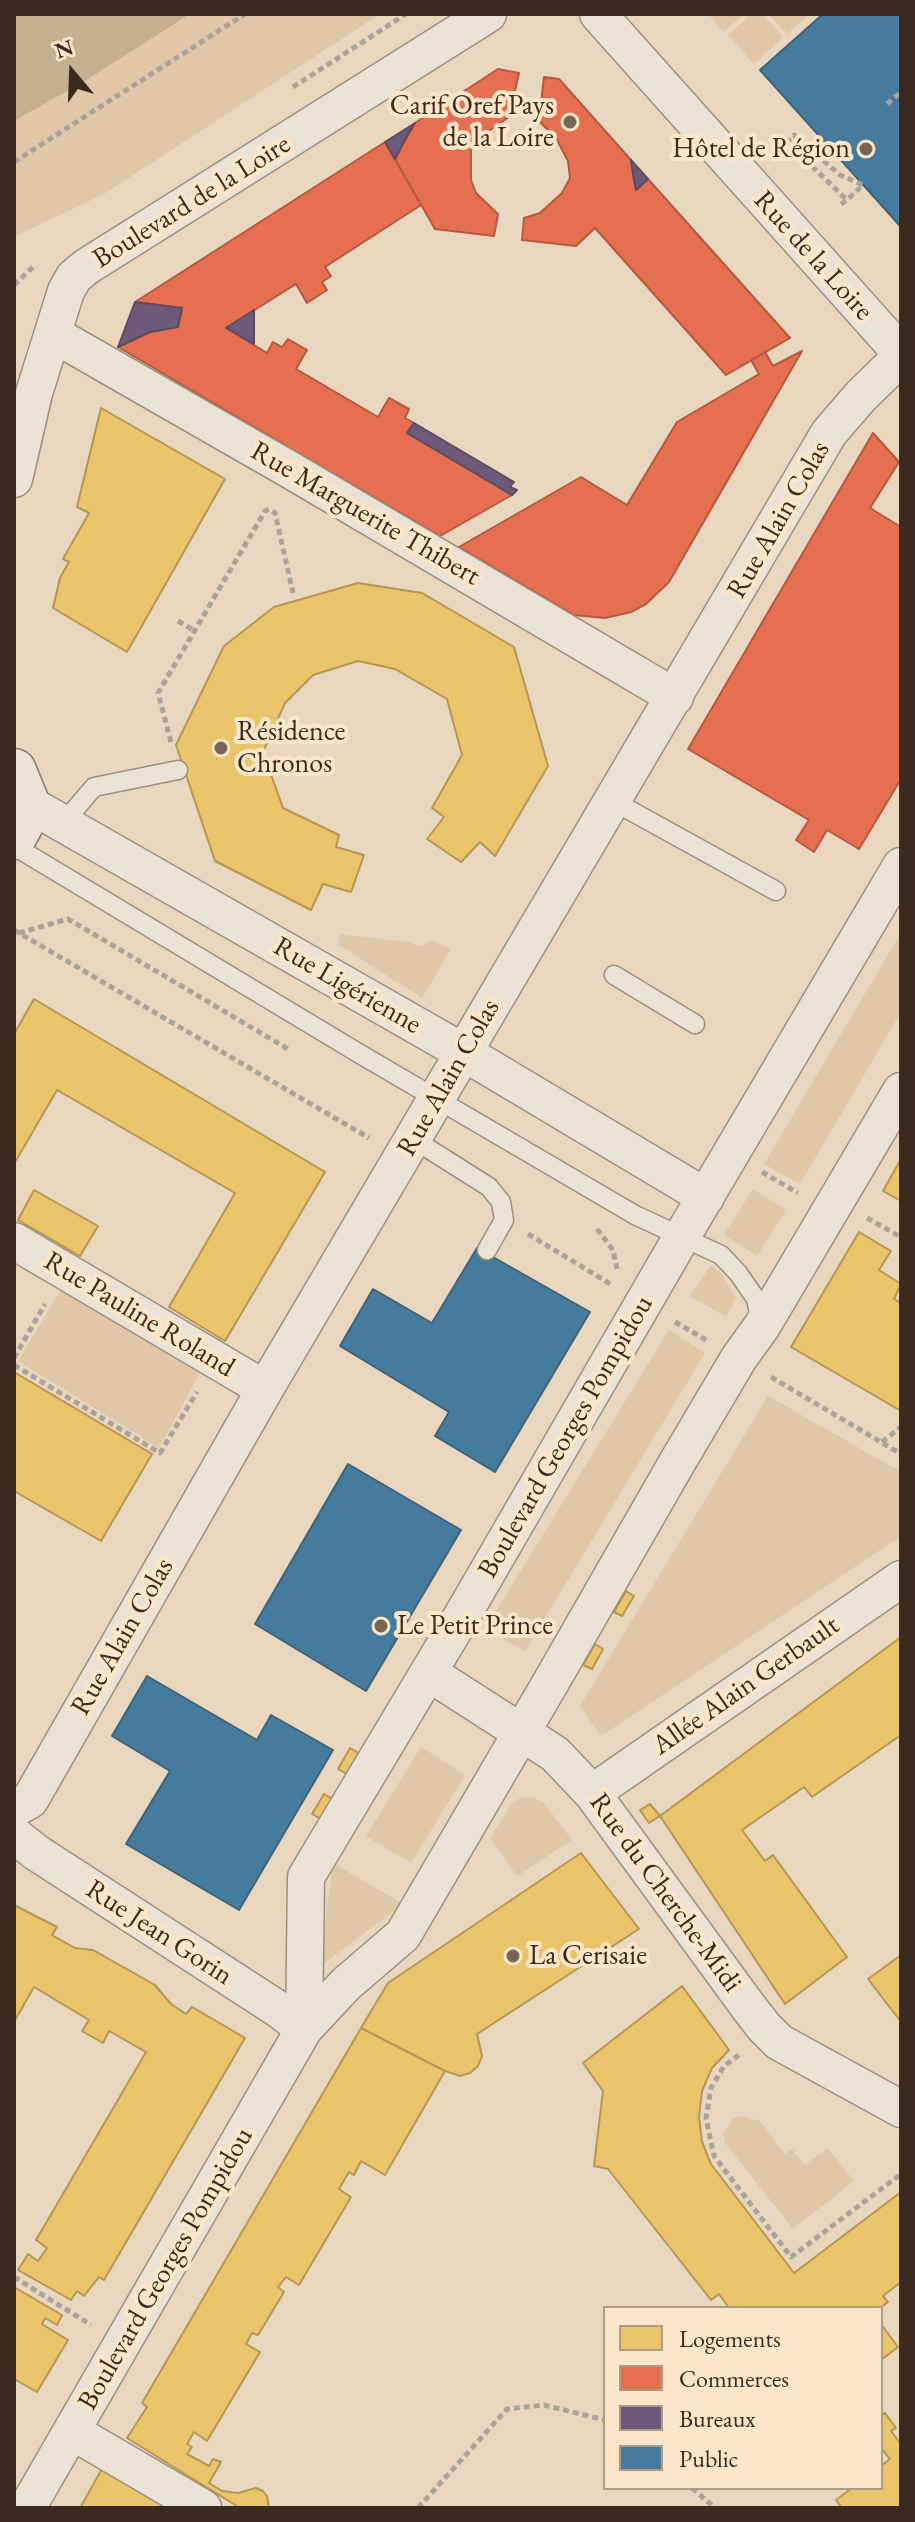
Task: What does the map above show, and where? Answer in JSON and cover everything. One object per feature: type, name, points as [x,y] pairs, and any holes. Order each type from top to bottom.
[{"type":"street","name":"Boulevard de la Loire","points":[[14,479],[34,393],[66,291],[74,277],[488,14]]},
{"type":"street","name":"Rue de la Loire","points":[[598,14],[901,355]]},
{"type":"street","name":"Rue Marguerite Thibert","points":[[53,334],[675,697]]},
{"type":"street","name":"Rue Alain Colas","points":[[14,1809],[30,1800],[265,1389],[829,433],[901,355]]},
{"type":"street","name":"Rue Ligérienne","points":[[29,808],[463,1052],[706,1197]]},
{"type":"street","name":"Boulevard Georges Pompidou","points":[[304,2029],[306,1877],[429,1673],[901,866]]},
{"type":"street","name":"Boulevard Georges Pompidou","points":[[27,2508],[304,2029],[346,1984],[403,1935],[678,1461],[901,1091]]},
{"type":"street","name":"Rue Pauline Roland","points":[[14,1241],[265,1389]]},
{"type":"street","name":"Allée Alain Gerbault","points":[[592,1793],[901,1579]]},
{"type":"street","name":"Rue du Cherche-Midi","points":[[429,1673],[555,1754],[592,1793],[764,2027],[779,2042],[901,2109]]},
{"type":"street","name":"Rue Jean Gorin","points":[[14,1835],[304,2029]]},
{"type":"street","points":[[73,2432],[203,2508]]},
{"type":"lane","points":[[29,808],[94,787],[178,770]]},
{"type":"lane","points":[[613,801],[776,891]]},
{"type":"lane","points":[[14,846],[635,1215],[721,1255],[756,1299],[762,1326]]},
{"type":"lane","points":[[614,975],[695,1024]]},
{"type":"lane","points":[[408,1148],[489,1187],[501,1202],[504,1220],[487,1250]]},
{"type":"path","points":[[14,162],[245,14]]},
{"type":"path","points":[[887,104],[901,92]]},
{"type":"path","points":[[794,135],[840,175],[863,185],[844,202],[787,142],[794,135]]},
{"type":"path","points":[[178,770],[158,693],[269,509],[275,513],[293,593]]},
{"type":"path","points":[[178,621],[195,631]]},
{"type":"path","points":[[16,932],[68,919],[288,1049]]},
{"type":"path","points":[[16,932],[408,1148]]},
{"type":"path","points":[[755,1168],[829,1211]]},
{"type":"path","points":[[589,1221],[613,1250],[619,1278]]},
{"type":"path","points":[[878,1224],[901,1237]]},
{"type":"path","points":[[14,1358],[65,1270]]},
{"type":"path","points":[[671,1319],[713,1343]]},
{"type":"path","points":[[14,1365],[160,1453],[216,1360]]},
{"type":"path","points":[[768,1376],[901,1454]]},
{"type":"path","points":[[882,1442],[901,1427]]},
{"type":"path","points":[[741,2053],[724,2066],[711,2088],[706,2118],[714,2156],[791,2257],[901,2174]]},
{"type":"path","points":[[14,2277],[123,2344]]},
{"type":"path","points":[[418,2508],[507,2409],[544,2405],[603,2420]]},
{"type":"path","points":[[694,2490],[715,2508]]},
{"type":"shaded area","points":[[14,14],[190,14],[85,81],[14,121]]},
{"type":"shaded area","points":[[190,14],[380,14],[104,194],[14,237],[14,121],[85,81]]},
{"type":"shaded area","points":[[708,14],[744,14],[724,32]]},
{"type":"shaded area","points":[[751,14],[763,14],[783,37],[754,64],[728,35]]},
{"type":"shaded area","points":[[769,14],[810,14],[787,34]]},
{"type":"shaded area","points":[[901,933],[901,1012],[800,1184],[764,1164]]},
{"type":"shaded area","points":[[339,934],[420,946],[432,941],[451,949],[422,998],[339,945]]},
{"type":"shaded area","points":[[753,1189],[786,1210],[757,1256],[724,1235]]},
{"type":"shaded area","points":[[711,1265],[721,1273],[736,1298],[726,1317],[690,1296]]},
{"type":"shaded area","points":[[65,1283],[204,1366],[159,1448],[18,1361]]},
{"type":"shaded area","points":[[669,1330],[705,1353],[525,1651],[485,1629]]},
{"type":"shaded area","points":[[768,1396],[901,1472],[901,1536],[601,1736],[580,1706]]},
{"type":"shaded area","points":[[421,1747],[465,1775],[411,1863],[366,1836]]},
{"type":"shaded area","points":[[533,1797],[545,1804],[572,1840],[517,1876],[490,1838],[511,1805],[520,1798]]},
{"type":"shaded area","points":[[333,1863],[403,1904],[319,1967]]},
{"type":"shaded area","points":[[741,2116],[760,2121],[785,2154],[792,2149],[804,2165],[828,2148],[854,2181],[793,2229],[725,2143],[723,2133],[733,2119]]},
{"type":"building: Logements","points":[[101,408],[225,479],[127,652],[53,608],[60,578],[69,562],[63,559],[89,513],[77,507]]},
{"type":"building: Logements","name":"Résidence Chronos","points":[[358,583],[422,593],[514,647],[548,766],[495,856],[480,842],[461,862],[427,839],[444,817],[432,808],[462,755],[447,699],[395,669],[358,661],[313,675],[285,703],[263,752],[283,808],[339,835],[336,847],[364,855],[351,892],[323,884],[311,910],[215,861],[176,745],[224,646],[274,607]]},
{"type":"building: Logements","points":[[34,999],[325,1172],[225,1341],[169,1307],[235,1193],[57,1090],[14,1164],[14,1034]]},
{"type":"building: Logements","points":[[901,1159],[901,1201],[883,1191]]},
{"type":"building: Logements","points":[[34,1190],[98,1226],[80,1256],[18,1220]]},
{"type":"building: Logements","points":[[859,1232],[891,1251],[879,1270],[901,1284],[894,1299],[901,1303],[901,1411],[791,1347]]},
{"type":"building: Logements","points":[[14,1372],[152,1454],[101,1541],[14,1491]]},
{"type":"building: Logements","points":[[626,1591],[634,1596],[622,1616],[614,1612]]},
{"type":"building: Logements","points":[[901,1637],[901,1735],[812,1797],[804,1787],[742,1830],[765,1861],[773,1855],[847,1957],[785,2004],[660,1816]]},
{"type":"building: Logements","points":[[595,1644],[603,1649],[592,1669],[583,1665]]},
{"type":"building: Logements","points":[[350,1748],[359,1753],[347,1774],[338,1769]]},
{"type":"building: Logements","points":[[324,1794],[333,1799],[321,1819],[312,1814]]},
{"type":"building: Logements","points":[[650,1804],[660,1816],[649,1823],[640,1810]]},
{"type":"building: Logements","name":"La Cerisaie","points":[[581,1853],[639,1929],[477,2034],[482,2056],[478,2066],[470,2073],[460,2076],[445,2071],[361,2028],[388,1983]]},
{"type":"building: Logements","points":[[14,1905],[57,1927],[52,1935],[75,1948],[93,1950],[155,1985],[171,2004],[186,2014],[192,2007],[245,2038],[104,2280],[99,2277],[84,2296],[77,2291],[71,2300],[18,2270],[28,2254],[38,2261],[47,2248],[36,2240],[146,2052],[109,2031],[103,2043],[82,2031],[89,2020],[34,1987],[14,2022]]},
{"type":"building: Logements","points":[[901,1955],[901,2022],[868,1979]]},
{"type":"building: Logements","points":[[682,1986],[729,2050],[712,2068],[702,2091],[699,2117],[702,2142],[711,2164],[794,2273],[901,2192],[901,2282],[883,2296],[888,2302],[883,2306],[728,2306],[719,2294],[711,2300],[608,2169],[594,2166],[603,2091],[583,2063]]},
{"type":"building: Logements","points":[[361,2028],[445,2071],[385,2175],[361,2161],[354,2175],[349,2172],[339,2189],[351,2197],[299,2285],[286,2277],[278,2287],[284,2292],[258,2335],[252,2333],[246,2344],[260,2352],[207,2441],[194,2432],[187,2444],[192,2447],[187,2454],[209,2466],[213,2459],[221,2462],[209,2483],[222,2491],[238,2493],[256,2488],[267,2496],[269,2508],[240,2508],[127,2438],[147,2407],[142,2403]]},
{"type":"building: Logements","points":[[14,2287],[62,2315],[57,2325],[45,2318],[42,2324],[68,2340],[37,2392],[14,2379]]},
{"type":"building: Logements","points":[[883,2327],[898,2347],[883,2358]]},
{"type":"building: Logements","points":[[883,2414],[896,2428],[891,2431],[901,2444],[901,2508],[842,2508],[836,2500],[849,2490],[883,2490],[883,2464],[890,2459],[883,2450]]},
{"type":"building: Logements","points":[[103,2467],[170,2508],[80,2508]]},
{"type":"building: Commerces","points":[[498,69],[519,73],[509,117],[483,135],[471,149],[471,180],[476,193],[498,214],[494,236],[435,229],[395,159],[415,123]]},
{"type":"building: Commerces","points":[[544,77],[559,79],[631,160],[636,190],[648,179],[790,338],[726,375],[595,228],[576,246],[522,240],[524,218],[540,213],[562,193],[570,178],[568,161],[556,138],[539,121]]},
{"type":"building: Commerces","points":[[385,142],[421,205],[325,267],[331,276],[322,282],[327,290],[307,303],[296,284],[226,328],[267,353],[273,342],[282,347],[288,339],[307,350],[296,369],[378,417],[389,398],[409,409],[405,418],[414,423],[407,433],[512,495],[440,536],[118,347],[150,332],[178,327],[182,308],[135,302]]},
{"type":"building: Commerces","points":[[802,351],[669,582],[646,604],[631,612],[605,618],[574,615],[459,547],[581,477],[627,505],[677,422],[759,374],[751,360],[765,352],[773,366]]},
{"type":"building: Commerces","points":[[873,433],[899,462],[870,508],[901,527],[901,779],[859,849],[827,830],[814,852],[796,840],[809,820],[688,749]]},
{"type":"building: Bureaux","points":[[415,123],[404,141],[395,159],[385,142]]},
{"type":"building: Bureaux","points":[[631,160],[648,179],[636,190],[633,174]]},
{"type":"building: Bureaux","points":[[135,302],[182,308],[178,327],[150,332],[118,347]]},
{"type":"building: Bureaux","points":[[254,310],[254,344],[226,328]]},
{"type":"building: Bureaux","points":[[414,423],[514,482],[510,487],[517,490],[512,495],[407,433]]},
{"type":"building: Public","name":"Hôtel de Région","points":[[823,14],[901,14],[901,227],[760,70]]},
{"type":"building: Public","points":[[477,1248],[590,1312],[495,1472],[435,1436],[449,1412],[340,1346],[373,1289],[432,1323]]},
{"type":"building: Public","points":[[348,1464],[461,1530],[366,1691],[255,1624]]},
{"type":"building: Public","points":[[147,1676],[257,1740],[271,1715],[333,1750],[239,1910],[126,1844],[170,1771],[112,1736]]},
{"type":"place","name":"Carif Oref Pays de la Loire","points":[[570,122]]},
{"type":"place","name":"Hôtel de Région","points":[[866,149]]},
{"type":"place","name":"Résidence Chronos","points":[[221,748]]},
{"type":"place","name":"Le Petit Prince","points":[[381,1626]]},
{"type":"place","name":"La Cerisaie","points":[[513,1956]]}]
